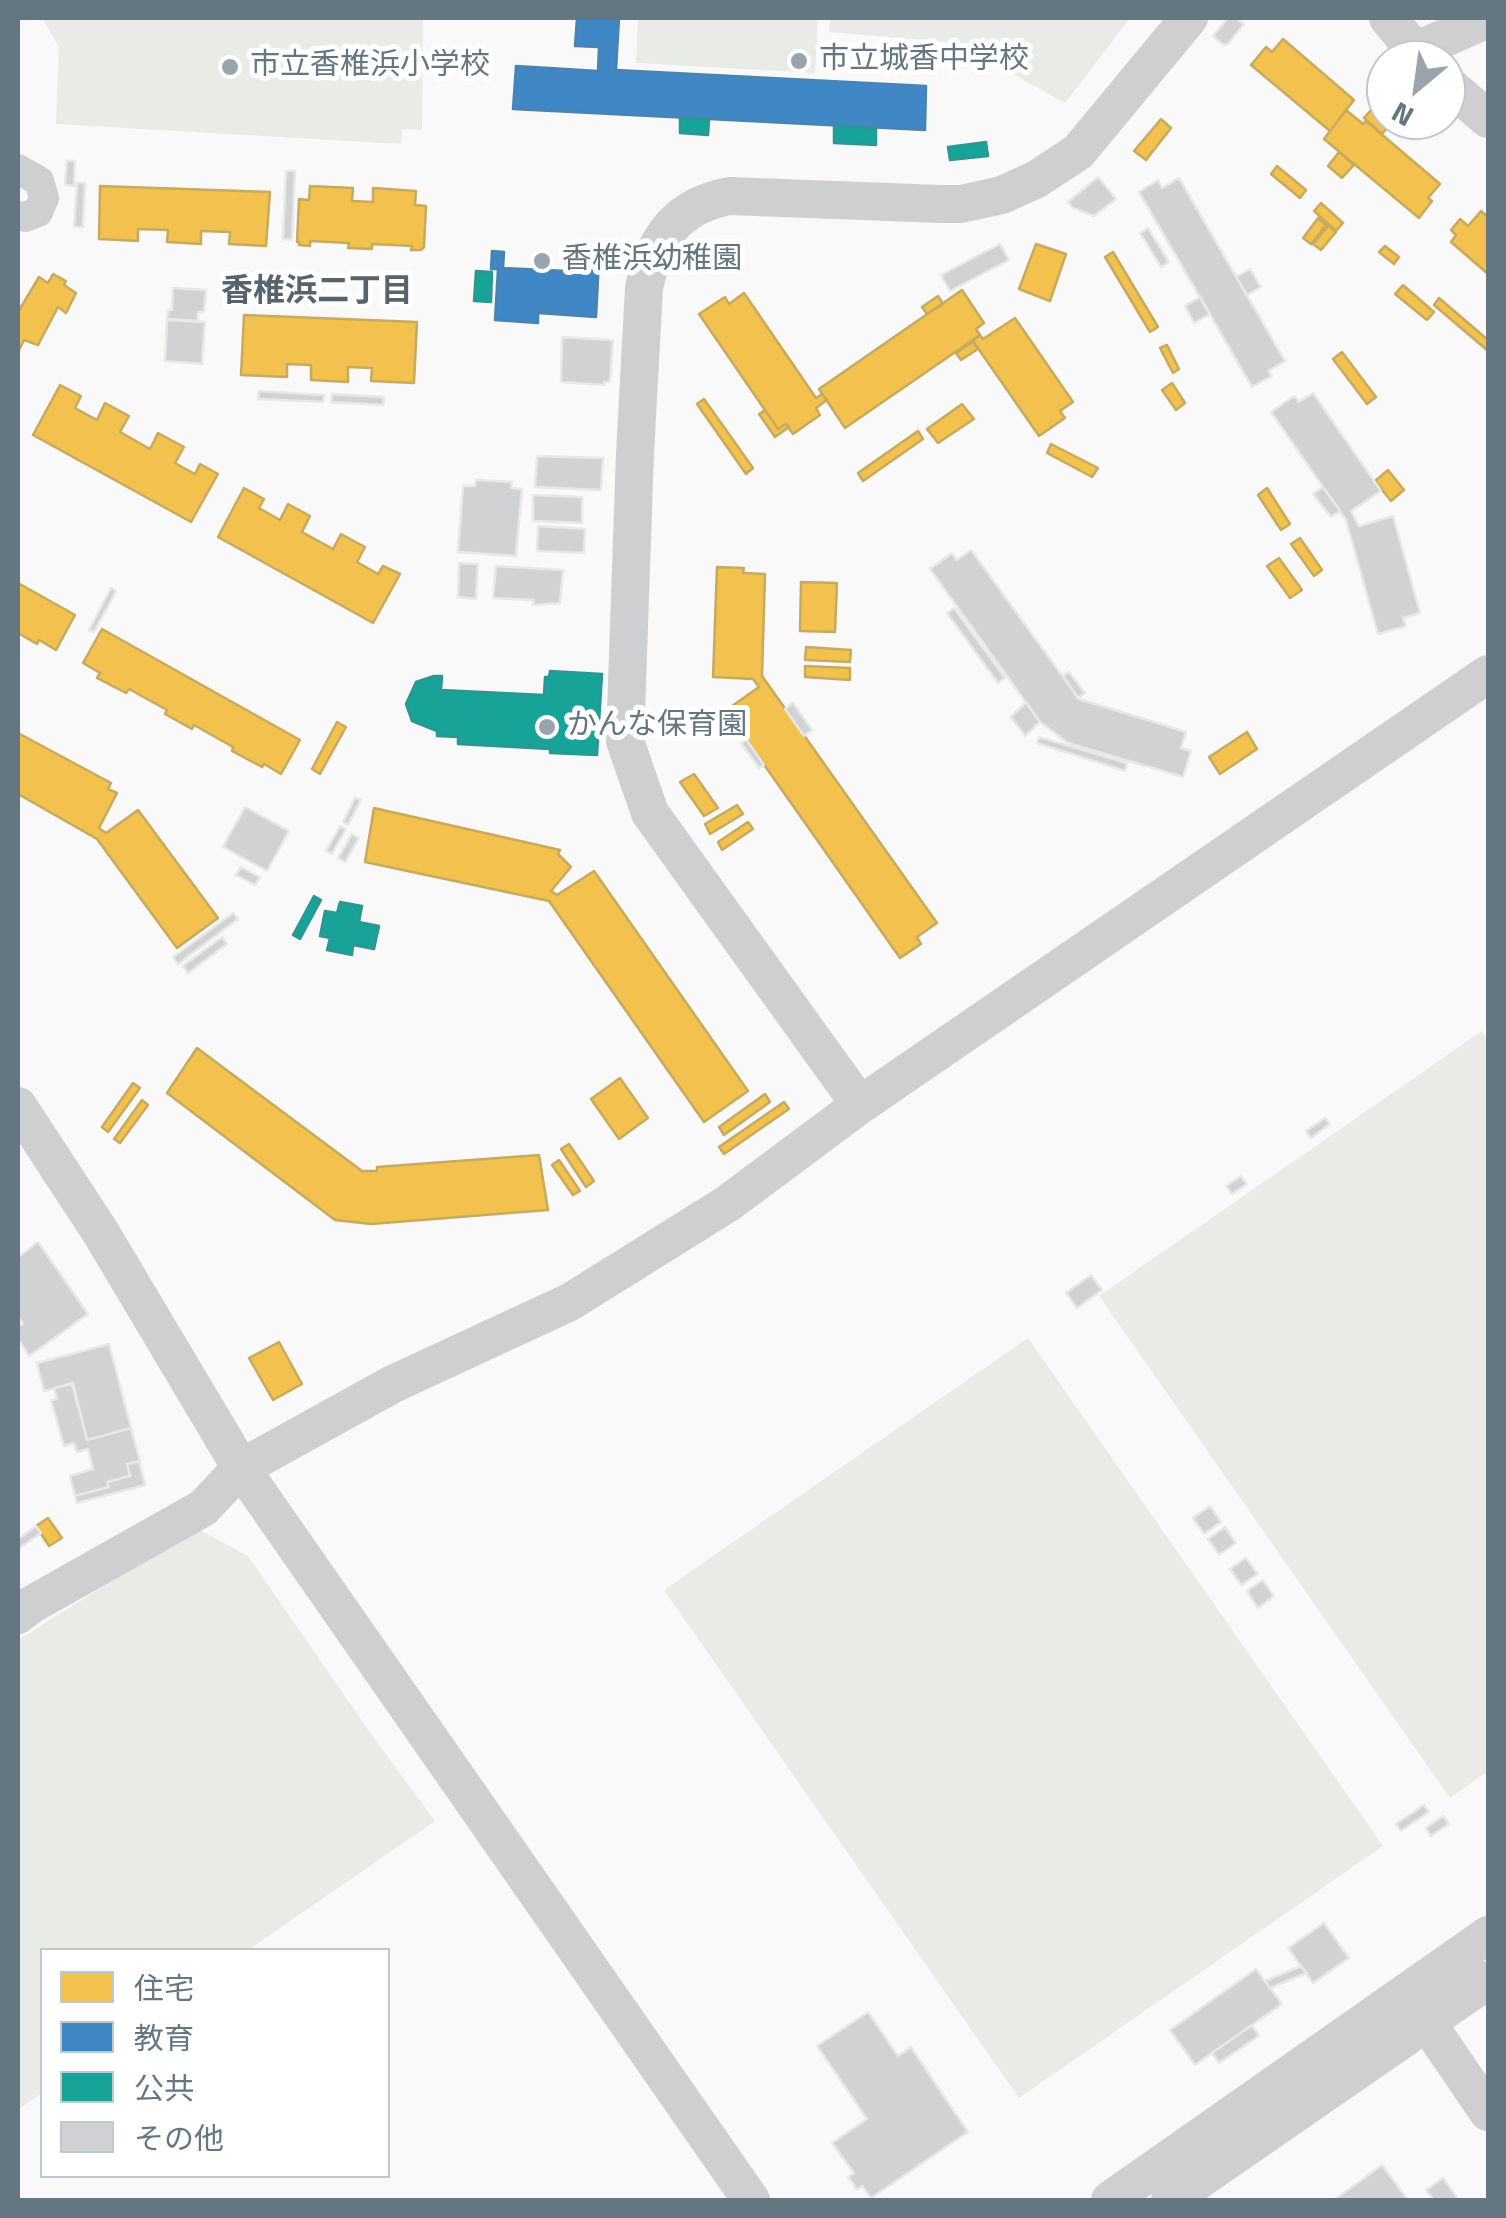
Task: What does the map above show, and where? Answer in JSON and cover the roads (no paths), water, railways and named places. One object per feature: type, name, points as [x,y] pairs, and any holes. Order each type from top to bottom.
[{"type":"street","points":[[860,1104],[650,813],[625,741],[635,453],[648,267],[674,223],[688,211],[714,199],[730,196],[961,204],[1002,195],[1037,180],[1078,152],[1190,18]]},
{"type":"street","points":[[1388,18],[1406,40]]},
{"type":"street","points":[[1448,40],[1488,18]]},
{"type":"street","points":[[1466,100],[1488,118]]},
{"type":"street","points":[[18,169],[39,181],[44,198],[38,212],[18,216]]},
{"type":"street","points":[[18,1615],[203,1508],[241,1468],[394,1384],[570,1302],[727,1204],[860,1104],[1488,674]]},
{"type":"street","points":[[18,1106],[101,1232],[241,1468],[751,2200]]},
{"type":"street","points":[[1170,2200],[1416,2007],[1488,1935]]},
{"type":"street","points":[[1110,2200],[1416,2007],[1488,1980]]},
{"type":"street","points":[[1416,2007],[1488,2112]]},
{"type":"place","name":"市立城香中学校","points":[[799,61]]},
{"type":"place","name":"市立香椎浜小学校","points":[[230,67]]},
{"type":"place","name":"香椎浜幼稚園","points":[[542,261]]},
{"type":"place","name":"かんな保育園","points":[[547,727]]},
{"type":"district","name":"香椎浜二丁目","points":[[317,293]]}]
